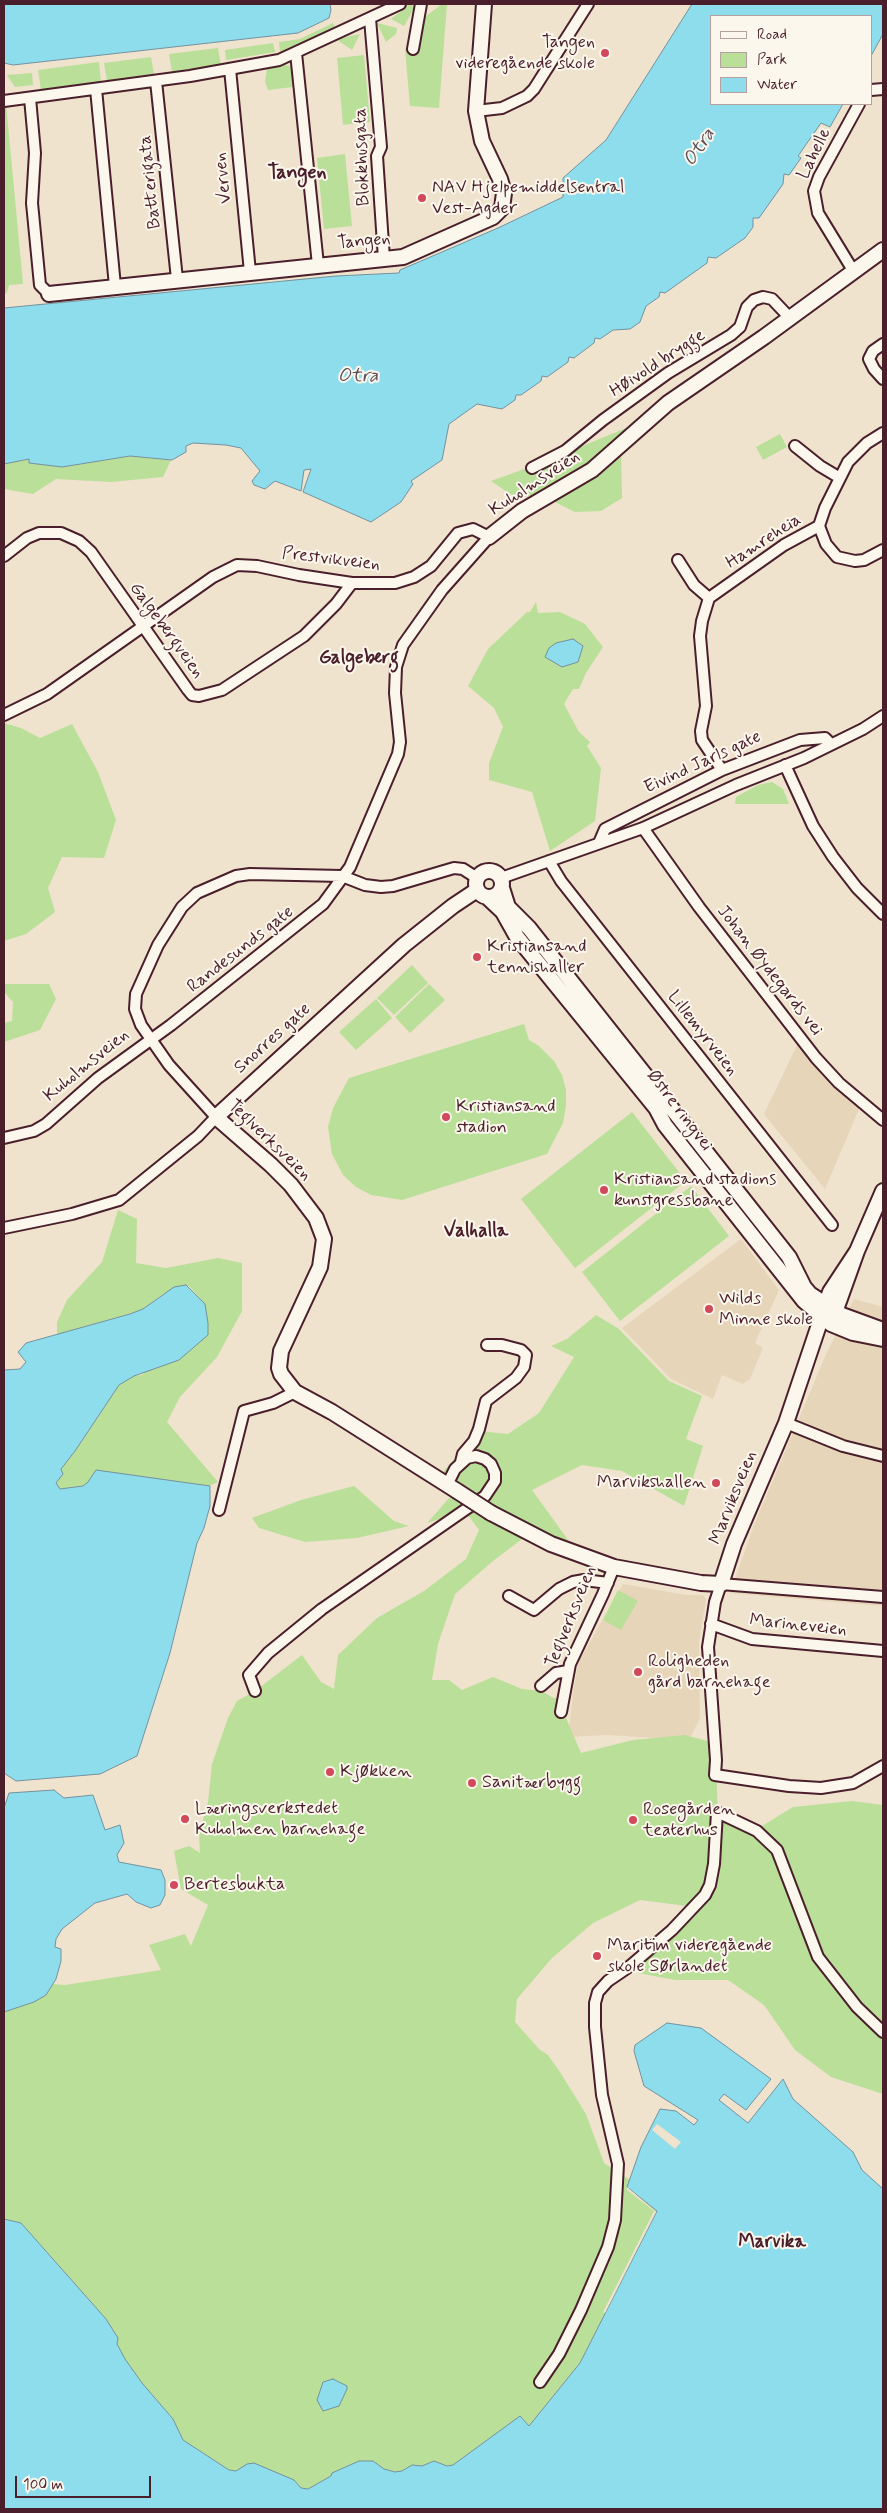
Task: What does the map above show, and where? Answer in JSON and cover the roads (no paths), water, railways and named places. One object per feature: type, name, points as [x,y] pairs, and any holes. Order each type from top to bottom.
[{"type":"street","points":[[4,101],[156,81],[274,61],[296,53],[400,4]]},
{"type":"street","points":[[412,49],[421,4]]},
{"type":"street","name":"Tangen","points":[[30,98],[35,153],[32,203],[40,284],[49,294],[413,255],[486,222],[498,213],[504,199],[503,187],[482,141],[476,111],[484,4]]},
{"type":"street","points":[[476,111],[502,108],[527,96],[588,4]]},
{"type":"street","name":"Blokkhusgata","points":[[370,19],[381,147],[377,156],[384,259]]},
{"type":"street","points":[[296,53],[318,265]]},
{"type":"street","name":"Verven","points":[[230,69],[250,272]]},
{"type":"street","name":"Batterigata","points":[[156,81],[177,279]]},
{"type":"street","points":[[96,89],[115,286]]},
{"type":"street","name":"Lahelle","points":[[854,272],[818,213],[814,191],[819,177],[858,105]]},
{"type":"street","name":"Kuholmsveien","points":[[342,876],[350,867],[398,754],[400,742],[395,693],[396,667],[403,645],[442,590],[489,537],[522,511],[592,470],[668,403],[883,250]]},
{"type":"street","name":"Høivold brygge","points":[[532,468],[565,451],[603,420],[668,373],[731,335],[740,327],[747,307],[754,300],[763,297],[772,299],[790,318]]},
{"type":"street","points":[[883,344],[873,351],[869,359],[883,380]]},
{"type":"street","name":"Hamreheia","points":[[709,598],[784,546],[819,526],[825,508],[840,478],[856,453],[883,433]]},
{"type":"street","points":[[795,446],[820,466],[840,478]]},
{"type":"street","points":[[819,526],[826,544],[837,557],[855,561],[864,560],[883,550]]},
{"type":"street","name":"Prestvikveien","points":[[143,626],[213,578],[237,565],[257,566],[352,583],[384,584],[403,581],[431,566],[458,533],[473,529],[489,537]]},
{"type":"street","name":"Galgebergveien","points":[[4,556],[27,538],[38,533],[49,532],[80,541],[91,552],[192,695],[210,695],[222,690],[304,636],[336,604],[352,583]]},
{"type":"street","points":[[678,560],[694,585],[709,598],[702,620],[700,636],[706,706],[700,731],[702,740],[722,770]]},
{"type":"street","points":[[4,715],[46,694],[143,626]]},
{"type":"street","name":"Eivind Jarls gate","points":[[501,883],[549,861],[643,828],[831,744],[883,718]]},
{"type":"street","name":"Eivind Jarls gate","points":[[599,843],[605,829],[722,770],[800,740],[824,738],[831,744]]},
{"type":"street","points":[[785,765],[813,826],[833,857],[857,888],[883,914]]},
{"type":"street","name":"Johan Øydegards vei","points":[[643,828],[699,907],[816,1058],[839,1083],[883,1120]]},
{"type":"street","name":"Lillemyrveien","points":[[549,861],[573,896],[832,1224]]},
{"type":"street","name":"Kuholmsveien","points":[[4,1138],[34,1131],[46,1124],[98,1078],[150,1039],[137,1018],[135,1009],[136,994],[158,946],[188,900],[214,884],[236,876],[342,876],[365,885],[381,887],[393,886],[454,868],[463,868],[480,888]]},
{"type":"street","points":[[480,888],[484,871],[489,870],[498,874],[501,883]]},
{"type":"street","name":"Randesunds gate","points":[[150,1039],[171,1025],[317,909],[328,899],[342,876]]},
{"type":"street","name":"Snorres gate","points":[[4,1228],[72,1214],[119,1200],[198,1136],[216,1117],[404,945],[453,906],[480,888],[497,894],[501,883]]},
{"type":"street","name":"Østre ringvei","points":[[501,883],[508,907],[529,928],[782,1249],[804,1287],[828,1314],[883,1330]]},
{"type":"street","name":"Østre ringvei","points":[[480,888],[503,912],[517,937],[656,1108],[665,1125],[804,1301],[828,1314],[853,1333],[883,1339]]},
{"type":"street","name":"Teglverksveien","points":[[150,1039],[193,1094],[216,1117],[280,1173],[309,1207],[321,1229],[324,1249],[320,1267],[281,1351],[279,1368],[295,1392],[332,1412],[491,1513],[544,1541],[614,1567],[580,1639],[568,1671],[561,1712]]},
{"type":"street","name":"Marviksveien","points":[[883,1191],[828,1314],[786,1423],[734,1544],[714,1602],[708,1661],[716,1760],[715,1775],[789,1786],[821,1788],[853,1783],[883,1766]]},
{"type":"street","points":[[461,1462],[463,1454],[474,1441],[486,1401],[523,1371],[526,1355],[521,1350],[511,1346],[487,1345]]},
{"type":"street","points":[[219,1510],[244,1412],[273,1403],[295,1392]]},
{"type":"street","points":[[786,1423],[843,1446],[883,1456]]},
{"type":"street","points":[[255,1690],[249,1675],[259,1662],[290,1634],[322,1609],[485,1496],[492,1489],[495,1481],[492,1464],[476,1456],[461,1462],[454,1469],[452,1488]]},
{"type":"street","points":[[614,1567],[701,1583],[883,1597]]},
{"type":"street","points":[[509,1596],[534,1610],[559,1589],[573,1582],[584,1580],[608,1583]]},
{"type":"street","name":"Marineveien","points":[[711,1624],[752,1639],[883,1651]]},
{"type":"street","points":[[541,1686],[556,1673],[568,1671]]},
{"type":"street","points":[[540,2382],[559,2354],[581,2310],[608,2247],[615,2220],[618,2164],[602,2095],[595,2027],[595,2002],[598,1992],[608,1981],[635,1962],[672,1930],[705,1895],[710,1885],[714,1864],[718,1812],[757,1831],[777,1850],[818,1957],[826,1970],[857,2007],[883,2032]]},
{"type":"water","points":[[4,4],[330,4],[331,10],[329,18],[298,33],[13,65],[4,63]]},
{"type":"water","name":"Otra","points":[[692,4],[883,4],[883,34],[872,54],[872,15],[710,15],[710,105],[842,105],[830,127],[821,123],[798,156],[801,158],[789,175],[784,174],[783,184],[759,218],[753,218],[753,227],[745,238],[716,258],[708,257],[707,263],[665,293],[660,292],[659,297],[646,306],[640,322],[630,329],[613,330],[600,339],[595,338],[594,343],[574,358],[569,357],[568,362],[547,377],[542,376],[541,381],[521,395],[516,395],[515,400],[502,409],[477,404],[449,424],[442,460],[411,481],[413,484],[401,502],[371,522],[303,492],[311,469],[304,470],[301,491],[275,481],[265,489],[254,485],[252,481],[260,471],[241,448],[226,445],[193,443],[186,446],[186,452],[172,460],[130,456],[62,467],[29,463],[29,459],[4,464],[4,308],[336,276],[399,273],[400,270],[498,228],[563,197],[563,178],[606,140]]},
{"type":"water","points":[[573,639],[583,646],[578,662],[562,667],[545,657],[549,648],[556,643]]},
{"type":"water","points":[[186,1285],[205,1304],[208,1335],[179,1360],[134,1376],[119,1385],[61,1469],[63,1474],[56,1483],[60,1489],[83,1486],[96,1470],[210,1486],[210,1506],[204,1528],[197,1543],[170,1653],[137,1756],[100,1774],[16,1781],[4,1773],[4,1370],[20,1369],[26,1362],[18,1352],[26,1343],[130,1314],[143,1309],[174,1287]]},
{"type":"water","points":[[54,1790],[64,1798],[93,1795],[105,1830],[120,1825],[124,1843],[117,1855],[119,1862],[161,1870],[165,1880],[165,1895],[160,1905],[151,1908],[136,1902],[127,1894],[95,1903],[62,1929],[56,1939],[55,1947],[61,1949],[61,1961],[56,1979],[46,1995],[34,2002],[4,2012],[4,1808],[9,1793]]},
{"type":"water","points":[[667,2023],[701,2028],[771,2079],[746,2110],[724,2094],[719,2100],[748,2123],[783,2079],[793,2099],[853,2152],[862,2170],[883,2189],[883,2509],[4,2509],[4,2219],[21,2223],[106,2319],[118,2338],[117,2344],[125,2359],[142,2383],[173,2419],[183,2440],[229,2470],[236,2471],[247,2464],[254,2463],[294,2480],[301,2488],[308,2489],[331,2476],[332,2473],[359,2461],[373,2461],[384,2469],[395,2472],[402,2471],[412,2465],[422,2466],[434,2461],[447,2466],[453,2465],[520,2416],[529,2426],[580,2363],[657,2211],[627,2187],[641,2147],[660,2109],[676,2111],[694,2125],[698,2120],[644,2086],[634,2051],[635,2045]]},
{"type":"water","points":[[333,2379],[347,2386],[347,2389],[339,2406],[323,2411],[317,2400],[323,2382]]},
{"type":"place","name":"Tangen videregående skole","points":[[605,53]]},
{"type":"place","name":"NAV Hjelpemiddelsentral Vest-Agder","points":[[422,198]]},
{"type":"place","name":"Kristiansand tennishaller","points":[[477,957]]},
{"type":"place","name":"Kristiansand stadion","points":[[446,1117]]},
{"type":"place","name":"Kristiansand stadions kunstgressbane","points":[[604,1190]]},
{"type":"place","name":"Wilds Minne skole","points":[[709,1309]]},
{"type":"place","name":"Marvikshallen","points":[[716,1483]]},
{"type":"place","name":"Roligheden gård barnehage","points":[[638,1672]]},
{"type":"place","name":"Kjøkken","points":[[330,1772]]},
{"type":"place","name":"Sanitærbygg","points":[[472,1783]]},
{"type":"place","name":"Læringsverkstedet Kuholmen barnehage","points":[[185,1819]]},
{"type":"place","name":"Rosegården teaterhus","points":[[633,1820]]},
{"type":"place","name":"Bertesbukta","points":[[174,1885]]},
{"type":"place","name":"Maritim videregående skole Sørlandet","points":[[597,1956]]},
{"type":"district","name":"Tangen","points":[[297,174]]},
{"type":"district","name":"Galgeberg","points":[[359,659]]},
{"type":"district","name":"Valhalla","points":[[476,1232]]},
{"type":"district","name":"Marvika","points":[[772,2243]]}]
